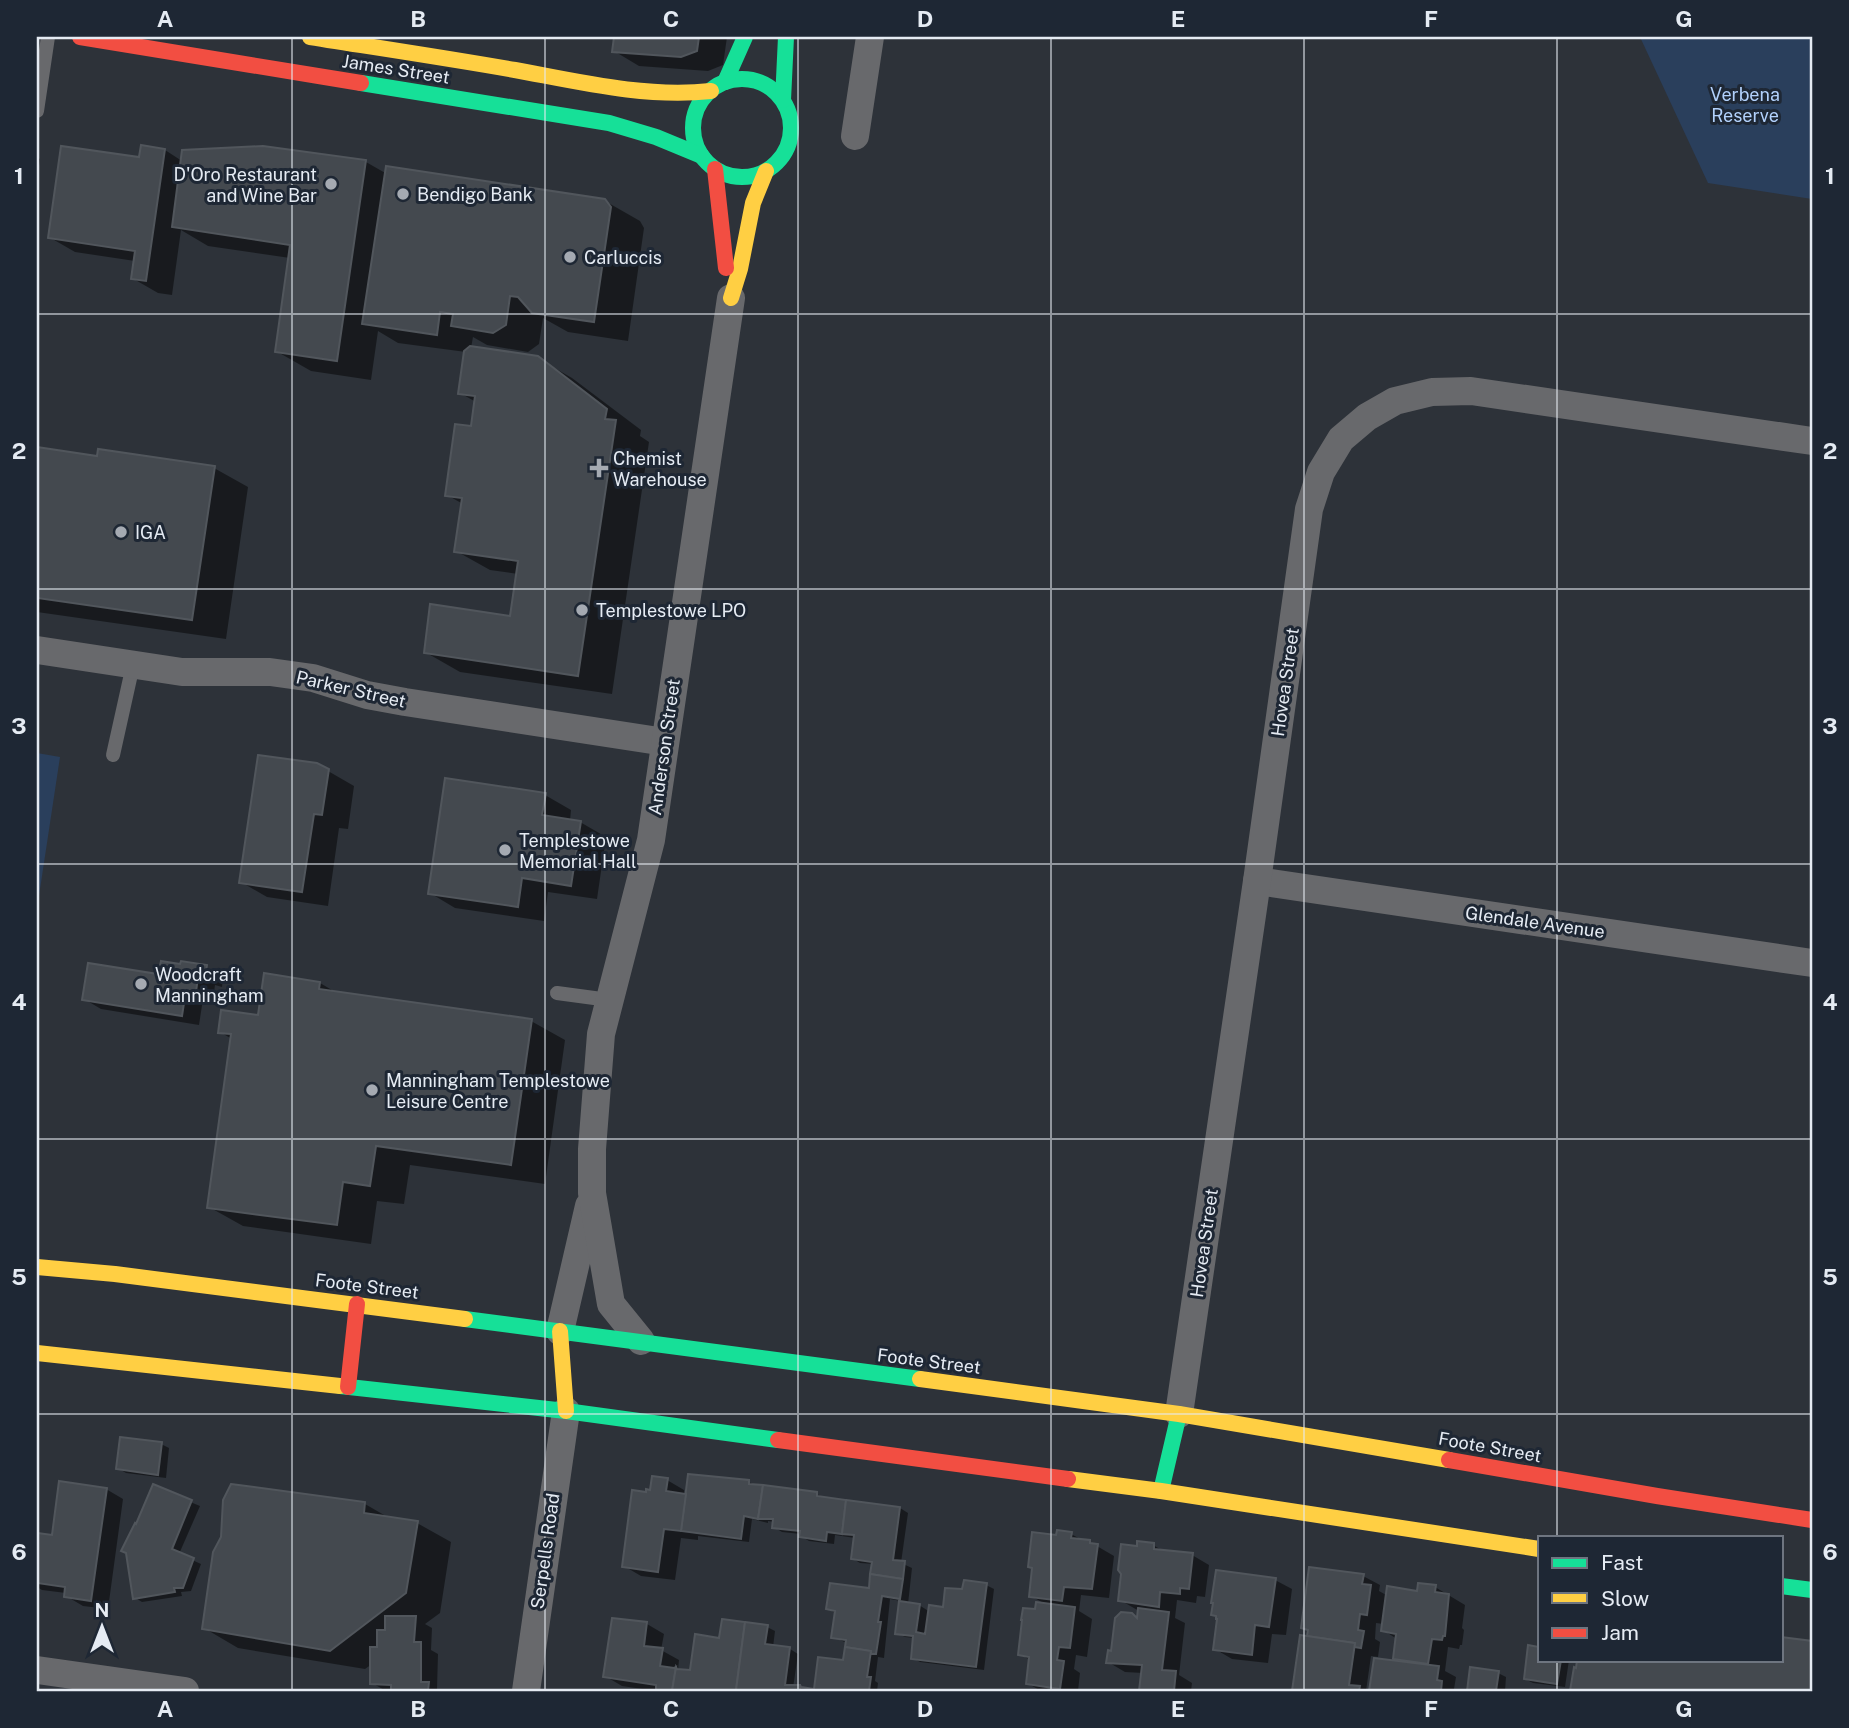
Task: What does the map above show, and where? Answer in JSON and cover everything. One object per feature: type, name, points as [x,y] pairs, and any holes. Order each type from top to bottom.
[{"type":"main road","name":"James Street","points":[[80,37],[453,78],[661,94],[711,91]]},
{"type":"main road","name":"James Street","points":[[310,37],[656,136],[702,156]]},
{"type":"main road","points":[[725,82],[745,37]]},
{"type":"main road","points":[[783,100],[786,37]]},
{"type":"main road","points":[[741,79],[772,89],[783,100],[790,115],[792,131],[788,148],[779,161],[754,176],[740,177],[715,169],[702,156],[694,136],[695,115],[701,102],[711,91],[725,82],[741,79]]},
{"type":"main road","name":"Anderson Street","points":[[715,169],[731,298]]},
{"type":"main road","name":"Anderson Street","points":[[731,298],[740,269],[752,203],[766,171]]},
{"type":"main road","name":"Foote Street","points":[[37,1267],[116,1274],[357,1304],[1179,1414],[1812,1520]]},
{"type":"main road","points":[[348,1387],[357,1304]]},
{"type":"main road","points":[[560,1331],[566,1411]]},
{"type":"main road","points":[[37,1353],[566,1411],[1161,1491],[1538,1549]]},
{"type":"main road","points":[[1161,1491],[1179,1414]]},
{"type":"main road","points":[[1783,1586],[1812,1590]]},
{"type":"street","points":[[855,136],[870,37]]},
{"type":"street","name":"Anderson Street","points":[[641,1341],[611,1304],[592,1193],[592,1149],[601,1034],[651,840],[731,298]]},
{"type":"street","name":"Hovea Street","points":[[1179,1414],[1258,880],[1309,509],[1321,472],[1341,439],[1367,417],[1395,401],[1432,392],[1471,391],[1812,441]]},
{"type":"street","name":"Parker Street","points":[[37,650],[183,672],[270,672],[313,678],[367,695],[665,742]]},
{"type":"street","name":"Glendale Avenue","points":[[1258,880],[1812,963]]},
{"type":"street","name":"Anderson Street","points":[[560,1331],[592,1193]]},
{"type":"street","name":"Serpells Road","points":[[526,1691],[566,1411]]},
{"type":"street","points":[[37,1670],[185,1691]]},
{"type":"lane","points":[[37,111],[48,37]]},
{"type":"lane","points":[[113,755],[133,665]]},
{"type":"lane","points":[[557,993],[610,1000]]},
{"type":"green space","name":"Verbena Reserve","points":[[1640,37],[1812,37],[1812,199],[1708,183]]},
{"type":"green space","points":[[37,753],[60,757],[37,909]]},
{"type":"building","points":[[614,37],[699,37],[697,51],[681,57],[612,52]]},
{"type":"building","points":[[141,145],[165,149],[146,281],[131,279],[135,251],[48,238],[61,146],[139,157]]},
{"type":"building","points":[[263,146],[366,160],[337,361],[275,352],[290,245],[172,227],[182,150]]},
{"type":"building","points":[[386,166],[605,199],[611,207],[594,322],[532,313],[518,297],[510,296],[506,325],[493,333],[451,326],[453,314],[440,312],[437,335],[362,324]]},
{"type":"building","points":[[470,346],[538,356],[607,409],[605,419],[616,420],[578,676],[424,653],[430,604],[510,616],[518,561],[454,552],[462,498],[445,496],[455,424],[471,426],[475,396],[458,394],[464,351]]},
{"type":"building","name":"IGA","points":[[37,447],[97,456],[98,449],[215,466],[192,620],[37,598]]},
{"type":"building","points":[[258,755],[317,763],[329,769],[322,815],[314,814],[302,892],[239,883]]},
{"type":"building","name":"Templestowe Memorial Hall","points":[[445,778],[546,793],[542,815],[581,821],[571,886],[522,878],[518,907],[428,894]]},
{"type":"building","name":"Woodcraft Manningham","points":[[161,961],[207,965],[205,978],[198,977],[196,992],[186,990],[182,1016],[82,1000],[88,963],[158,974]]},
{"type":"building","name":"Manningham Templestowe Leisure Centre","points":[[264,973],[320,982],[319,989],[532,1019],[511,1165],[376,1146],[370,1186],[343,1182],[337,1225],[207,1208],[231,1034],[218,1033],[221,1010],[258,1015]]},
{"type":"building","points":[[120,1437],[162,1442],[158,1475],[116,1469]]},
{"type":"building","points":[[688,1474],[749,1480],[749,1484],[763,1485],[758,1519],[744,1516],[741,1539],[681,1531]]},
{"type":"building","points":[[652,1476],[668,1478],[666,1491],[686,1494],[681,1531],[664,1529],[658,1572],[622,1567],[632,1490],[650,1490]]},
{"type":"building","points":[[59,1481],[107,1488],[91,1601],[64,1597],[65,1587],[37,1583],[37,1533],[52,1535]]},
{"type":"building","points":[[153,1484],[192,1500],[172,1549],[194,1558],[183,1588],[174,1588],[175,1592],[133,1599],[126,1553],[121,1551]]},
{"type":"building","points":[[231,1484],[365,1502],[364,1513],[418,1521],[406,1593],[330,1651],[202,1629],[213,1552],[221,1537],[223,1500]]},
{"type":"building","points":[[763,1485],[817,1492],[817,1496],[846,1500],[842,1534],[827,1532],[826,1541],[799,1537],[800,1531],[772,1528],[773,1519],[758,1519]]},
{"type":"building","points":[[846,1500],[900,1507],[893,1560],[905,1561],[903,1579],[870,1574],[872,1562],[851,1559],[854,1535],[842,1534]]},
{"type":"building","points":[[1057,1530],[1072,1532],[1071,1538],[1090,1540],[1090,1543],[1098,1544],[1092,1589],[1064,1587],[1062,1601],[1029,1597],[1032,1568],[1028,1567],[1032,1532],[1056,1535]]},
{"type":"building","points":[[1137,1541],[1154,1543],[1154,1549],[1193,1553],[1189,1589],[1180,1588],[1180,1594],[1160,1592],[1159,1607],[1118,1601],[1121,1544],[1137,1546]]},
{"type":"building","points":[[1309,1567],[1364,1574],[1362,1584],[1371,1585],[1367,1615],[1360,1614],[1358,1630],[1364,1631],[1361,1648],[1354,1647],[1355,1643],[1307,1636],[1308,1630],[1301,1628]]},
{"type":"building","points":[[1216,1570],[1276,1578],[1269,1627],[1255,1625],[1252,1655],[1213,1650],[1217,1619],[1211,1615],[1211,1603]]},
{"type":"building","points":[[870,1574],[903,1579],[900,1599],[882,1596],[876,1654],[845,1647],[846,1640],[831,1638],[835,1611],[826,1609],[830,1583],[869,1588]]},
{"type":"building","points":[[964,1580],[987,1583],[976,1667],[911,1659],[913,1636],[895,1634],[899,1601],[920,1604],[916,1632],[925,1634],[929,1605],[943,1607],[945,1588],[962,1589]]},
{"type":"building","points":[[1418,1583],[1436,1585],[1435,1592],[1449,1594],[1445,1636],[1442,1640],[1432,1639],[1428,1664],[1393,1659],[1396,1634],[1381,1631],[1387,1586],[1417,1591]]},
{"type":"building","points":[[1036,1602],[1075,1607],[1070,1648],[1059,1647],[1057,1660],[1064,1661],[1060,1689],[1026,1684],[1029,1657],[1018,1655],[1023,1608],[1035,1609]]},
{"type":"building","points":[[1138,1608],[1169,1612],[1162,1670],[1176,1671],[1174,1691],[1139,1691],[1142,1665],[1106,1663],[1108,1650],[1111,1651],[1115,1618],[1121,1612],[1132,1613],[1137,1618]]},
{"type":"building","points":[[385,1616],[416,1616],[414,1642],[421,1642],[421,1682],[429,1682],[428,1691],[391,1691],[391,1685],[370,1684],[370,1647],[377,1647],[377,1630],[385,1630]]},
{"type":"building","points":[[612,1618],[647,1622],[644,1646],[663,1648],[660,1666],[676,1667],[672,1691],[656,1691],[656,1685],[603,1677]]},
{"type":"building","points":[[722,1619],[745,1622],[736,1690],[672,1691],[676,1667],[690,1670],[695,1634],[719,1638]]},
{"type":"building","points":[[745,1622],[768,1625],[765,1644],[790,1647],[785,1685],[800,1685],[800,1691],[736,1690]]},
{"type":"building","points":[[1300,1635],[1355,1643],[1349,1685],[1360,1686],[1359,1691],[1292,1691]]},
{"type":"building","points":[[1783,1637],[1812,1641],[1812,1691],[1570,1691],[1574,1667],[1576,1668],[1577,1662],[1783,1662]]},
{"type":"building","points":[[1528,1645],[1538,1647],[1538,1662],[1561,1662],[1557,1684],[1524,1679]]},
{"type":"building","points":[[845,1647],[871,1651],[867,1677],[871,1677],[869,1691],[800,1691],[800,1685],[814,1689],[818,1657],[843,1660]]},
{"type":"building","points":[[1374,1658],[1439,1666],[1437,1680],[1442,1681],[1441,1691],[1369,1691]]},
{"type":"building","points":[[1470,1667],[1499,1671],[1496,1691],[1467,1691]]},
{"type":"traffic: fast","points":[[725,82],[745,37]]},
{"type":"traffic: fast","points":[[783,100],[786,37]]},
{"type":"traffic: fast","points":[[742,79],[761,83],[776,94],[787,109],[791,128],[787,147],[776,162],[761,173],[742,177],[723,173],[708,162],[697,147],[693,128],[697,109],[708,94],[723,83],[742,79]]},
{"type":"traffic: fast","points":[[361,83],[609,123],[656,137],[702,156]]},
{"type":"traffic: fast","points":[[465,1319],[920,1379]]},
{"type":"traffic: fast","points":[[340,1386],[566,1411],[778,1440]]},
{"type":"traffic: fast","points":[[1161,1491],[1179,1414]]},
{"type":"traffic: fast","points":[[1783,1586],[1812,1590]]},
{"type":"traffic: slow","points":[[310,37],[613,88],[686,93],[711,91]]},
{"type":"traffic: slow","points":[[731,298],[740,269],[753,203],[766,171]]},
{"type":"traffic: slow","points":[[37,1267],[115,1274],[465,1319]]},
{"type":"traffic: slow","points":[[560,1331],[566,1411]]},
{"type":"traffic: slow","points":[[37,1353],[340,1386]]},
{"type":"traffic: slow","points":[[920,1379],[1179,1414],[1449,1460]]},
{"type":"traffic: slow","points":[[1068,1479],[1538,1549]]},
{"type":"traffic: jam","points":[[80,37],[361,83]]},
{"type":"traffic: jam","points":[[715,169],[726,268]]},
{"type":"traffic: jam","points":[[348,1387],[357,1304]]},
{"type":"traffic: jam","points":[[778,1440],[1068,1479]]},
{"type":"traffic: jam","points":[[1449,1460],[1812,1520]]},
{"type":"place","name":"D'Oro Restaurant and Wine Bar","points":[[331,184]]},
{"type":"place","name":"Bendigo Bank","points":[[403,194]]},
{"type":"place","name":"Carluccis","points":[[570,257]]},
{"type":"place","name":"Chemist Warehouse","points":[[599,468]]},
{"type":"place","name":"IGA","points":[[121,532]]},
{"type":"place","name":"Templestowe LPO","points":[[582,610]]},
{"type":"place","name":"Templestowe Memorial Hall","points":[[505,850]]},
{"type":"place","name":"Woodcraft Manningham","points":[[141,984]]},
{"type":"place","name":"Manningham Templestowe Leisure Centre","points":[[372,1090]]}]
